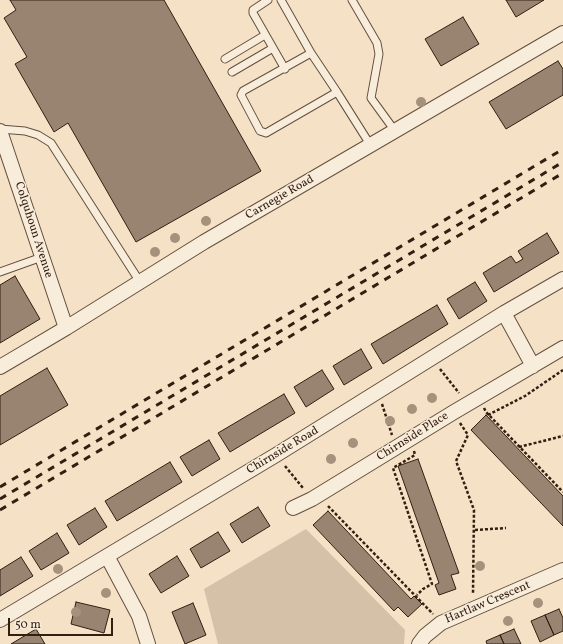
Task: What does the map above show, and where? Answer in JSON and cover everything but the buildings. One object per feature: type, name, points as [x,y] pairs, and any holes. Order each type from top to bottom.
[{"type":"street","name":"Carnegie Road","points":[[0,367],[66,328],[204,242],[563,34]]},
{"type":"street","name":"Colquhoun Avenue","points":[[0,130],[66,328]]},
{"type":"street","name":"Chirnside Road","points":[[0,620],[276,455],[563,278]]},
{"type":"street","points":[[504,313],[533,366]]},
{"type":"street","name":"Chirnside Place","points":[[293,508],[315,498],[454,412],[563,348]]},
{"type":"street","points":[[107,556],[139,616],[148,644]]},
{"type":"street","name":"Hartlaw Crescent","points":[[419,644],[425,636],[441,623],[563,570]]},
{"type":"lane","points":[[268,0],[253,10],[253,13],[285,69]]},
{"type":"lane","points":[[281,0],[312,53],[371,146]]},
{"type":"lane","points":[[352,0],[377,44],[379,54],[371,98],[395,132]]},
{"type":"lane","points":[[225,59],[266,35]]},
{"type":"lane","points":[[232,72],[273,48]]},
{"type":"lane","points":[[312,53],[243,91],[241,95],[260,131],[266,133],[337,92]]},
{"type":"lane","points":[[0,130],[25,131],[38,135],[51,143],[140,282]]},
{"type":"lane","points":[[0,272],[42,257]]},
{"type":"path","points":[[432,359],[563,492]]},
{"type":"path","points":[[488,415],[525,396],[563,370],[562,366]]},
{"type":"path","points":[[378,392],[396,448]]},
{"type":"path","points":[[454,412],[468,435],[456,461],[474,510],[473,610]]},
{"type":"path","points":[[520,447],[563,436]]},
{"type":"path","points":[[411,439],[414,455],[393,468],[432,584],[416,595]]},
{"type":"path","points":[[276,455],[315,498],[416,595],[441,623]]},
{"type":"path","points":[[475,530],[506,528]]},
{"type":"shaded area","points":[[306,529],[405,630],[404,644],[218,644],[204,589]]},
{"type":"railway","points":[[0,487],[563,149]]},
{"type":"railway","points":[[0,499],[563,162]]},
{"type":"railway","points":[[0,510],[563,173]]}]
